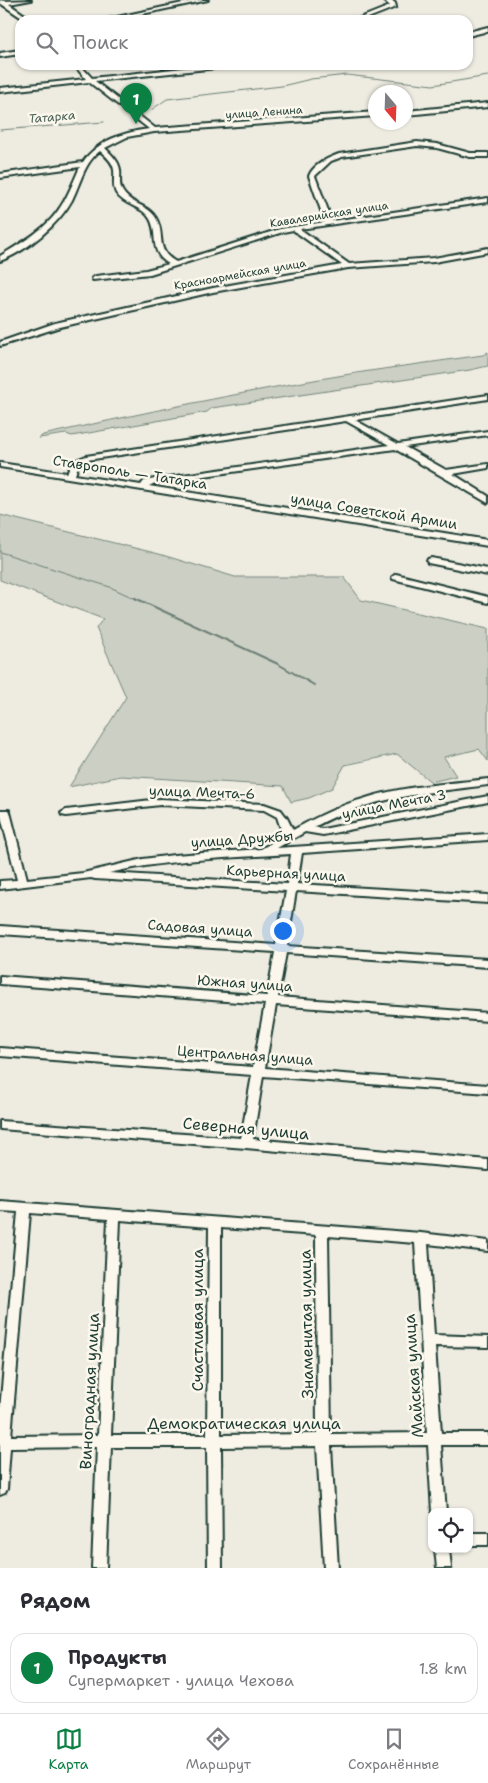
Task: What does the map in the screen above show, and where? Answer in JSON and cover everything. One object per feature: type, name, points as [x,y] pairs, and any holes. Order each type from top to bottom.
[{"type":"street","points":[[2,2],[28,0]]},
{"type":"street","points":[[131,15],[205,0]]},
{"type":"street","points":[[373,15],[394,6],[387,0]]},
{"type":"street","points":[[2,2],[22,15]]},
{"type":"street","points":[[473,33],[488,29]]},
{"type":"street","points":[[0,55],[15,53]]},
{"type":"street","points":[[81,70],[89,80],[154,130]]},
{"type":"street","points":[[0,90],[180,70]]},
{"type":"street","points":[[413,112],[488,105]]},
{"type":"street","name":"улица Ленина","points":[[85,164],[91,156],[130,133],[368,115]]},
{"type":"street","points":[[329,223],[312,176],[313,173],[335,158],[417,144],[437,146],[470,156],[488,155]]},
{"type":"street","points":[[102,149],[117,168],[116,184],[118,190],[130,204],[143,209],[152,216],[157,231],[157,246],[164,258],[175,264]]},
{"type":"street","points":[[0,176],[85,164]]},
{"type":"street","points":[[0,259],[42,231],[55,219],[71,196],[85,164]]},
{"type":"street","name":"Кавалерийская улица","points":[[96,278],[147,272],[272,232],[488,200]]},
{"type":"street","points":[[294,228],[348,266]]},
{"type":"street","name":"Красноармейская улица","points":[[0,344],[58,325],[178,297],[348,266],[434,260],[488,250]]},
{"type":"street","points":[[71,476],[73,466],[78,460],[86,458],[488,397]]},
{"type":"street","points":[[346,418],[445,473],[488,500]]},
{"type":"street","points":[[144,487],[147,483],[155,481],[488,433]]},
{"type":"street","name":"Ставрополь — Татарка","points":[[0,465],[255,506]]},
{"type":"street","points":[[445,473],[488,466]]},
{"type":"street","name":"улица Советской Армии","points":[[255,506],[488,543]]},
{"type":"street","points":[[431,561],[488,572]]},
{"type":"street","points":[[396,577],[488,600]]},
{"type":"street","points":[[263,851],[325,817],[366,800],[391,794],[488,782]]},
{"type":"street","name":"улица Мечта 3","points":[[306,829],[323,832],[488,799]]},
{"type":"street","name":"улица Мечта-6","points":[[66,812],[160,802],[264,807],[274,809],[281,814],[287,832],[293,834]]},
{"type":"street","points":[[5,812],[23,883]]},
{"type":"street","name":"улица Дружбы","points":[[0,885],[83,876],[143,862],[263,851],[488,837]]},
{"type":"street","points":[[246,1143],[257,1071],[282,949],[297,849]]},
{"type":"street","name":"Карьерная улица","points":[[83,876],[488,899]]},
{"type":"street","name":"Садовая улица","points":[[0,930],[488,963]]},
{"type":"street","name":"Южная улица","points":[[0,980],[488,1017]]},
{"type":"street","name":"Центральная улица","points":[[0,1052],[488,1089]]},
{"type":"street","name":"Северная улица","points":[[0,1125],[246,1143],[488,1165]]},
{"type":"street","points":[[0,1206],[421,1238],[488,1246]]},
{"type":"street","points":[[0,1489],[2,1442],[24,1208]]},
{"type":"street","name":"Виноградная улица","points":[[99,1568],[114,1215]]},
{"type":"street","name":"Счастливая улица","points":[[215,1222],[215,1568]]},
{"type":"street","name":"Знаменитая улица","points":[[322,1230],[324,1440],[331,1568]]},
{"type":"street","name":"Майская улица","points":[[421,1238],[439,1508]]},
{"type":"street","points":[[428,1340],[488,1342]]},
{"type":"street","name":"Демократическая улица","points":[[2,1442],[488,1439]]},
{"type":"street","points":[[473,1539],[488,1539]]},
{"type":"street","points":[[442,1553],[444,1568]]},
{"type":"shaded area","points":[[488,352],[488,366],[470,370],[212,408],[207,412],[72,436],[66,434],[39,438],[43,435],[178,406],[314,380],[483,355]]},
{"type":"shaded area","points":[[0,515],[159,554],[235,577],[344,577],[361,600],[488,629],[488,761],[479,749],[444,757],[456,776],[431,782],[397,754],[345,765],[332,788],[309,798],[291,802],[283,786],[121,776],[69,787],[126,697],[96,628],[103,619],[0,580]]},
{"type":"waterway","name":"Татарка","points":[[151,110],[167,99],[282,86],[311,79],[347,75],[433,85],[488,76]]},
{"type":"waterway","name":"Татарка","points":[[0,130],[104,122]]},
{"type":"waterway","points":[[0,552],[110,587],[138,600]]},
{"type":"waterway","points":[[135,598],[278,664],[314,685]]},
{"type":"place","name":"Продукты","points":[[136,124]]}]
